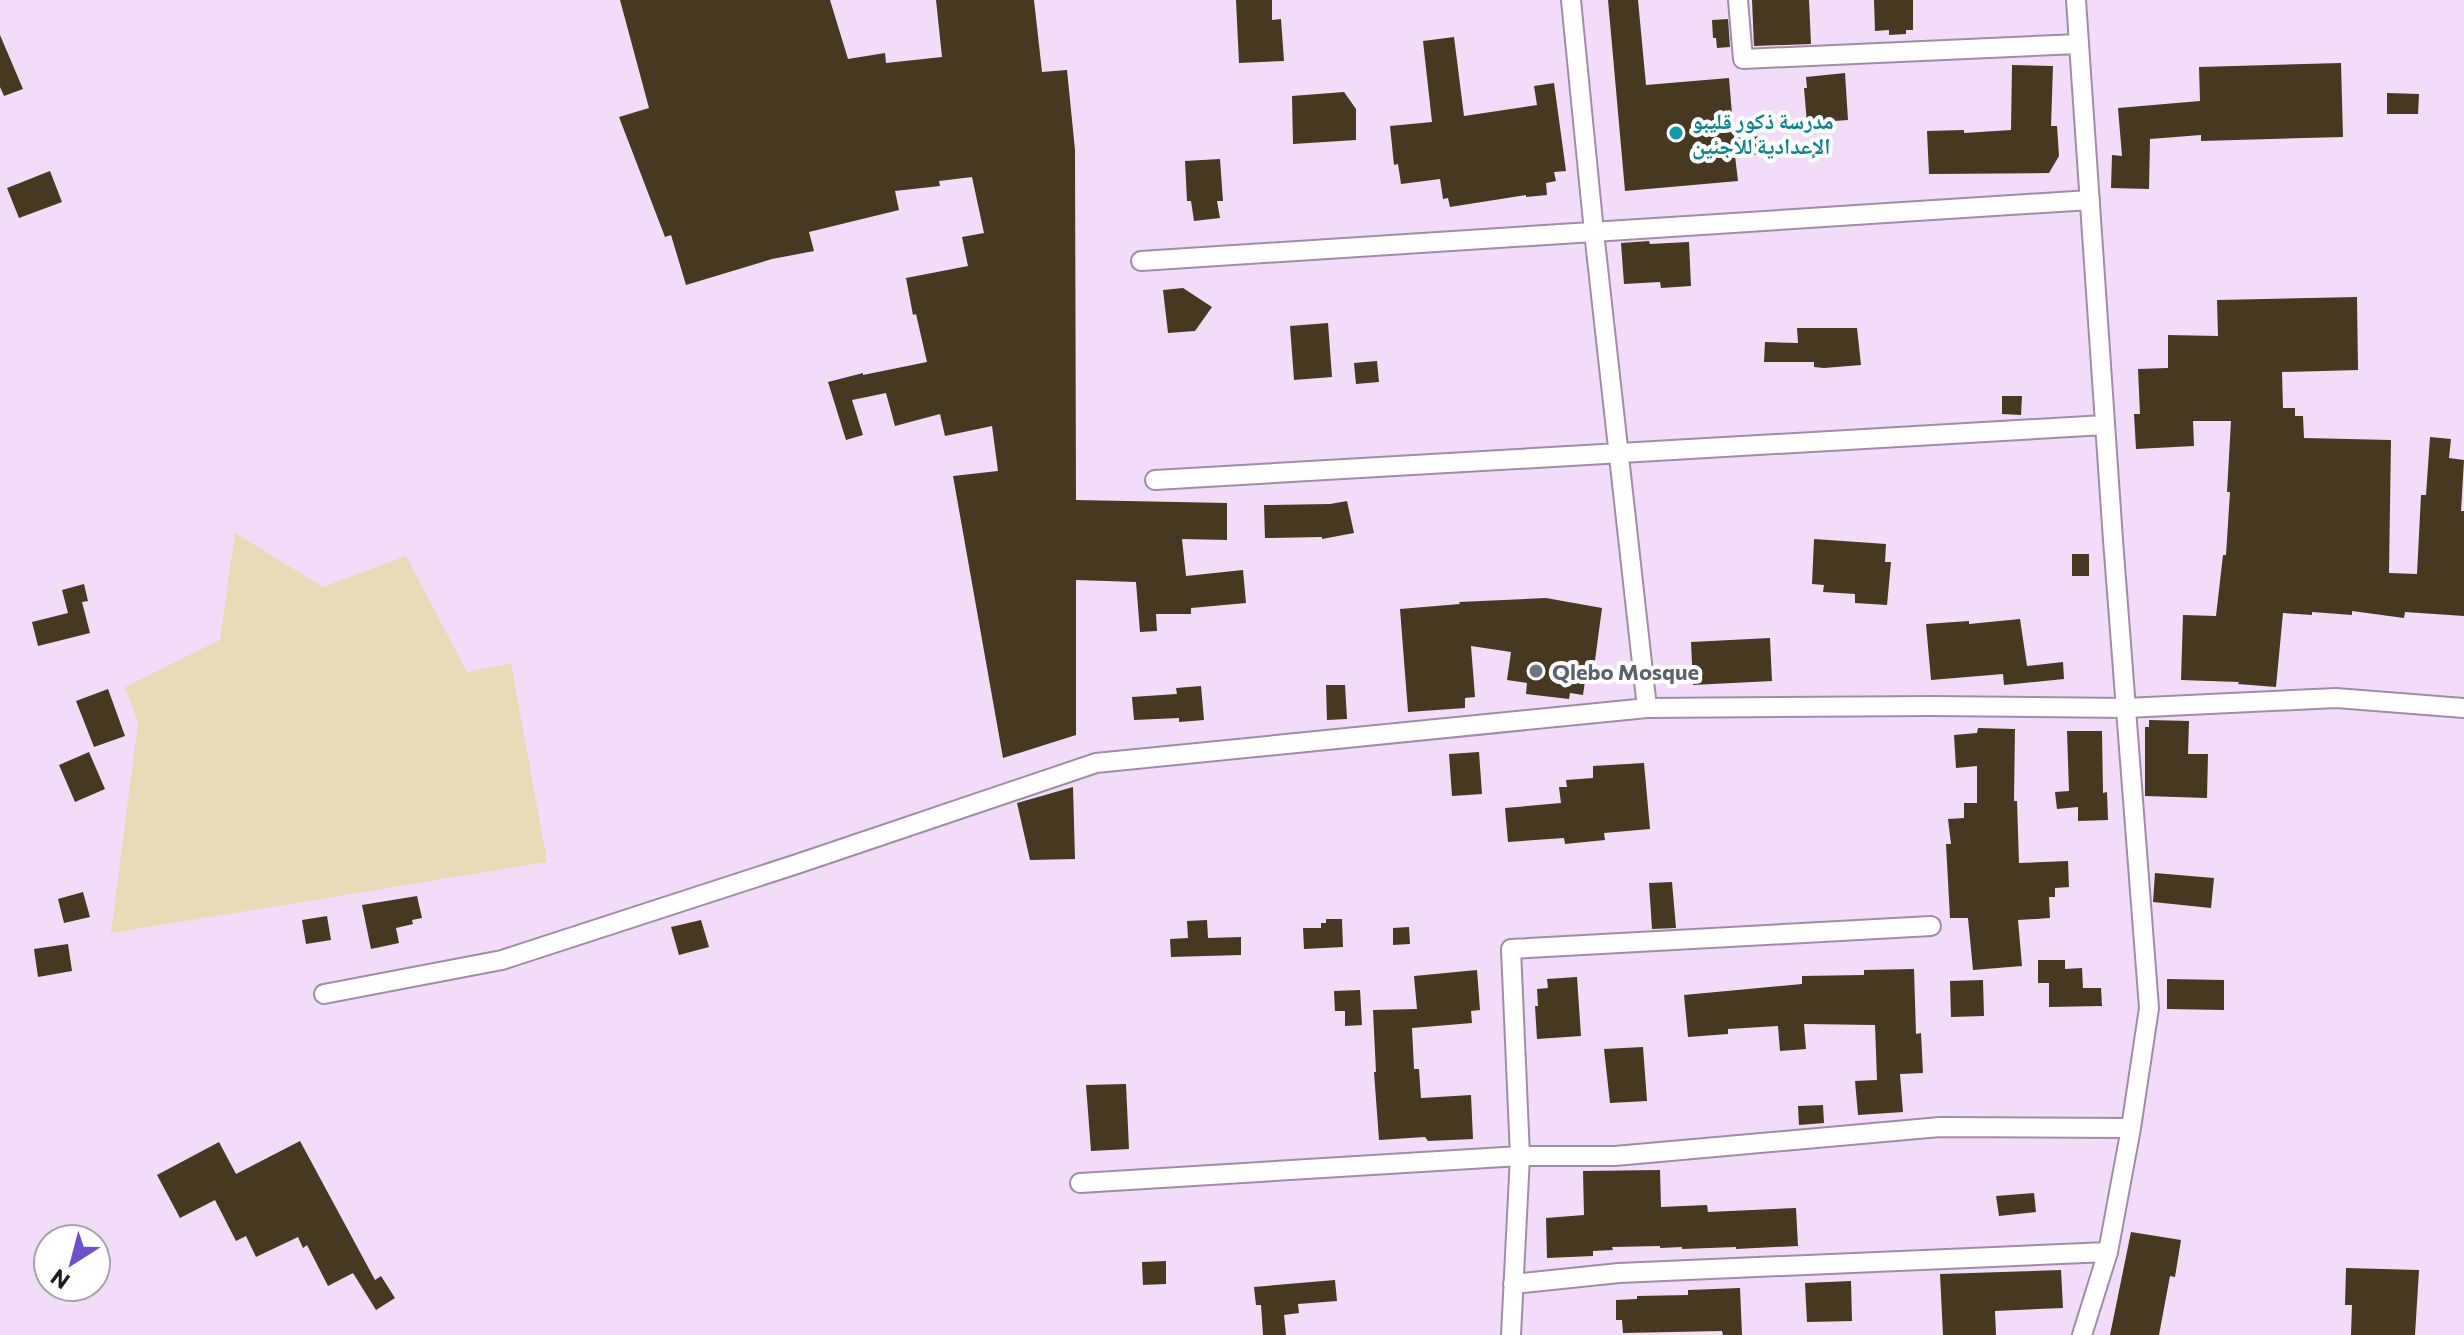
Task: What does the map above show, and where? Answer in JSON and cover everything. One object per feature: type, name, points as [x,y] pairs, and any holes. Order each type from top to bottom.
[{"type":"street","points":[[1571,0],[1647,708]]},
{"type":"street","points":[[1738,0],[1743,59],[2079,44]]},
{"type":"street","points":[[2076,0],[2149,1008],[2108,1252],[2082,1335]]},
{"type":"street","points":[[1141,261],[2090,200]]},
{"type":"street","points":[[1155,480],[2105,425]]},
{"type":"street","points":[[324,994],[502,960],[1096,763],[1647,708],[2126,708],[2336,698],[2464,708]]},
{"type":"street","points":[[1511,1335],[1520,1156],[1511,949],[1931,926]]},
{"type":"street","points":[[1080,1183],[1520,1156],[1615,1156],[1940,1127],[2131,1128]]},
{"type":"street","points":[[1513,1284],[1619,1273],[2108,1252]]},
{"type":"sand","points":[[235,533],[323,587],[406,556],[467,672],[511,663],[547,862],[111,933],[138,723],[125,687],[220,640]]},
{"type":"building","points":[[620,0],[830,0],[848,59],[885,53],[886,63],[942,57],[936,0],[1034,0],[1042,72],[1067,70],[1075,150],[1076,500],[1227,503],[1227,540],[1182,539],[1186,576],[1243,570],[1246,603],[1191,608],[1191,614],[1156,614],[1157,631],[1140,632],[1136,582],[1076,580],[1076,735],[1003,758],[953,476],[998,471],[992,426],[945,436],[940,414],[895,426],[886,393],[852,400],[863,435],[846,440],[828,382],[927,362],[906,278],[968,266],[962,237],[984,233],[972,177],[939,181],[940,186],[895,191],[899,210],[809,232],[814,251],[772,259],[686,285],[671,235],[665,237],[619,117],[649,108]]},
{"type":"building","points":[[1236,0],[1272,0],[1272,20],[1281,19],[1284,61],[1239,63]]},
{"type":"building","name":"مدرسة ذكور قليبو الإعدادية للاجئين","points":[[1608,0],[1638,0],[1646,85],[1729,78],[1734,138],[1765,136],[1766,154],[1735,156],[1738,181],[1625,191]]},
{"type":"building","points":[[1752,0],[1809,0],[1811,44],[1754,46]]},
{"type":"building","points":[[1874,0],[1913,0],[1913,30],[1906,30],[1906,34],[1889,35],[1889,30],[1875,31]]},
{"type":"building","points":[[1728,19],[1730,47],[1717,48],[1712,20]]},
{"type":"building","points":[[0,35],[23,89],[4,96],[0,87]]},
{"type":"building","points":[[1454,37],[1464,116],[1537,105],[1534,86],[1554,83],[1566,171],[1554,172],[1556,181],[1546,183],[1547,195],[1526,195],[1450,207],[1448,198],[1443,199],[1440,179],[1401,184],[1398,164],[1394,165],[1390,126],[1432,122],[1423,41]]},
{"type":"building","points":[[2341,63],[2343,137],[2201,141],[2201,135],[2150,139],[2149,189],[2111,188],[2112,155],[2122,156],[2118,108],[2200,101],[2199,67]]},
{"type":"building","points":[[2012,65],[2053,66],[2051,126],[2057,126],[2059,156],[2049,173],[1929,174],[1927,131],[1964,130],[1964,133],[2011,130]]},
{"type":"building","points":[[1845,73],[1848,120],[1807,123],[1806,77]]},
{"type":"building","points":[[1344,92],[1356,109],[1356,140],[1293,144],[1292,96]]},
{"type":"building","points":[[2387,93],[2419,94],[2418,114],[2387,114]]},
{"type":"building","points":[[1220,159],[1223,201],[1217,201],[1220,218],[1194,221],[1191,201],[1187,201],[1185,161]]},
{"type":"building","points":[[50,171],[62,202],[19,218],[7,188]]},
{"type":"building","points":[[1649,241],[1650,244],[1689,242],[1691,286],[1661,288],[1660,282],[1624,284],[1621,243]]},
{"type":"building","points":[[1183,288],[1212,307],[1195,331],[1168,333],[1163,290]]},
{"type":"building","points":[[2357,297],[2358,370],[2282,372],[2283,408],[2295,408],[2295,416],[2303,416],[2304,438],[2391,440],[2389,573],[2417,574],[2421,495],[2426,495],[2430,437],[2451,439],[2449,458],[2464,460],[2461,511],[2464,511],[2464,616],[2405,612],[2404,618],[2352,611],[2352,615],[2283,613],[2276,687],[2181,680],[2183,615],[2216,616],[2223,555],[2226,555],[2231,421],[2193,421],[2194,446],[2136,449],[2134,414],[2140,414],[2138,369],[2168,368],[2168,335],[2218,336],[2217,300]]},
{"type":"building","points":[[1328,323],[1332,377],[1294,380],[1290,326]]},
{"type":"building","points":[[1797,328],[1857,328],[1861,365],[1824,368],[1814,367],[1814,362],[1764,362],[1765,342],[1798,343]]},
{"type":"building","points":[[1377,361],[1379,382],[1356,384],[1354,363]]},
{"type":"building","points":[[2002,396],[2022,396],[2021,415],[2002,414]]},
{"type":"building","points":[[1347,501],[1354,533],[1322,539],[1265,538],[1264,505]]},
{"type":"building","points":[[1814,539],[1886,544],[1885,562],[1891,562],[1887,605],[1855,603],[1855,594],[1823,592],[1824,585],[1812,584]]},
{"type":"building","points":[[2072,554],[2089,554],[2089,576],[2072,576]]},
{"type":"building","points":[[84,584],[88,601],[82,602],[90,633],[38,646],[32,622],[68,613],[62,590]]},
{"type":"building","points":[[1546,598],[1602,608],[1594,668],[1587,667],[1583,695],[1570,693],[1569,699],[1526,694],[1527,683],[1507,680],[1511,652],[1471,646],[1475,697],[1465,698],[1465,708],[1408,712],[1400,609],[1459,602]]},
{"type":"building","points":[[2020,619],[2027,666],[2063,662],[2064,679],[2004,685],[2003,674],[1931,680],[1926,624]]},
{"type":"building","points":[[1770,638],[1772,681],[1693,685],[1691,642]]},
{"type":"building","points":[[1326,685],[1345,685],[1347,719],[1327,720]]},
{"type":"building","points":[[1201,686],[1204,720],[1134,720],[1132,697],[1177,694],[1176,688]]},
{"type":"building","points":[[108,689],[125,736],[94,747],[76,701]]},
{"type":"building","points":[[2149,720],[2189,721],[2188,754],[2208,754],[2207,798],[2145,796],[2145,727],[2149,727]]},
{"type":"building","points":[[1978,728],[2015,729],[2014,801],[2017,801],[2019,863],[2068,861],[2069,887],[2055,888],[2055,897],[2049,897],[2050,918],[2018,920],[2022,966],[1973,970],[1968,918],[1950,918],[1946,844],[1951,844],[1948,819],[1964,818],[1964,803],[1977,803],[1977,766],[1956,768],[1954,735],[1977,733]]},
{"type":"building","points":[[2067,731],[2102,731],[2103,793],[2107,792],[2108,820],[2078,821],[2078,807],[2057,809],[2055,792],[2069,791]]},
{"type":"building","points":[[89,752],[105,789],[75,802],[59,765]]},
{"type":"building","points":[[1479,752],[1482,794],[1452,796],[1449,754]]},
{"type":"building","points":[[1644,763],[1650,829],[1604,833],[1605,840],[1565,844],[1564,838],[1508,842],[1505,808],[1561,803],[1559,787],[1567,787],[1566,780],[1593,778],[1593,766]]},
{"type":"building","points":[[1073,787],[1075,859],[1030,860],[1017,803]]},
{"type":"building","points":[[2155,873],[2214,878],[2211,908],[2153,902]]},
{"type":"building","points":[[1672,882],[1676,928],[1652,929],[1649,883]]},
{"type":"building","points":[[83,892],[90,917],[64,923],[58,899]]},
{"type":"building","points":[[417,896],[422,918],[396,928],[399,943],[371,949],[362,905]]},
{"type":"building","points":[[327,916],[331,940],[306,944],[302,920]]},
{"type":"building","points":[[1326,919],[1342,919],[1343,947],[1304,949],[1303,928],[1321,928],[1321,923],[1326,923]]},
{"type":"building","points":[[701,920],[709,947],[679,955],[671,927]]},
{"type":"building","points":[[1207,920],[1208,938],[1241,937],[1241,955],[1171,957],[1170,939],[1188,938],[1187,921]]},
{"type":"building","points":[[1409,927],[1410,944],[1393,945],[1393,928]]},
{"type":"building","points":[[68,944],[72,971],[38,977],[34,949]]},
{"type":"building","points":[[2038,960],[2065,960],[2065,969],[2082,968],[2083,988],[2101,988],[2102,1006],[2049,1007],[2049,983],[2038,983]]},
{"type":"building","points":[[1914,969],[1916,1034],[1921,1033],[1923,1073],[1900,1074],[1903,1112],[1858,1115],[1855,1081],[1877,1080],[1875,1025],[1804,1024],[1806,1049],[1780,1051],[1778,1026],[1728,1029],[1728,1034],[1688,1037],[1684,995],[1802,984],[1802,976],[1864,975],[1864,970]]},
{"type":"building","points":[[1477,970],[1480,1010],[1471,1011],[1472,1023],[1412,1028],[1414,1069],[1419,1069],[1421,1098],[1471,1095],[1473,1139],[1428,1141],[1425,1137],[1379,1140],[1373,1010],[1417,1009],[1414,976]]},
{"type":"building","points":[[1577,977],[1581,1036],[1537,1039],[1537,989],[1548,988],[1547,979]]},
{"type":"building","points":[[2167,979],[2224,980],[2224,1010],[2167,1009]]},
{"type":"building","points":[[1983,980],[1984,1016],[1951,1017],[1950,981]]},
{"type":"building","points":[[1360,990],[1362,1025],[1345,1026],[1345,1011],[1335,1011],[1334,991]]},
{"type":"building","points":[[1643,1047],[1647,1101],[1610,1103],[1604,1049]]},
{"type":"building","points":[[1126,1084],[1129,1149],[1091,1151],[1086,1085]]},
{"type":"building","points":[[1823,1105],[1824,1123],[1799,1125],[1798,1106]]},
{"type":"building","points":[[300,1141],[375,1280],[381,1276],[395,1298],[376,1310],[353,1273],[328,1286],[307,1245],[303,1248],[298,1237],[256,1257],[246,1236],[236,1241],[215,1200],[180,1218],[157,1175],[219,1142],[236,1174]]},
{"type":"building","points":[[1660,1170],[1661,1207],[1707,1205],[1708,1212],[1796,1208],[1798,1246],[1736,1249],[1612,1247],[1613,1250],[1593,1251],[1593,1256],[1547,1258],[1546,1218],[1584,1215],[1583,1171]]},
{"type":"building","points":[[2034,1193],[2036,1212],[1999,1216],[1996,1196]]},
{"type":"building","points":[[2131,1232],[2181,1240],[2175,1277],[2170,1276],[2159,1335],[2110,1335]]},
{"type":"building","points":[[1166,1261],[1166,1284],[1143,1285],[1142,1262]]},
{"type":"building","points":[[2346,1268],[2419,1270],[2415,1335],[2351,1335],[2352,1305],[2345,1305]]},
{"type":"building","points":[[2061,1270],[2063,1308],[1995,1311],[1996,1335],[1943,1335],[1940,1274]]},
{"type":"building","points":[[1335,1280],[1337,1301],[1298,1304],[1299,1313],[1284,1315],[1286,1335],[1263,1335],[1261,1305],[1256,1305],[1254,1287]]},
{"type":"building","points":[[1851,1281],[1852,1321],[1807,1322],[1805,1283]]},
{"type":"building","points":[[1740,1288],[1742,1335],[1723,1335],[1722,1331],[1623,1333],[1622,1320],[1616,1320],[1616,1300],[1637,1299],[1637,1296],[1688,1295],[1688,1290]]},
{"type":"place","name":"مدرسة ذكور قليبو الإعدادية للاجئين","points":[[1676,133]]},
{"type":"place","name":"Qlebo Mosque","points":[[1536,671]]}]
